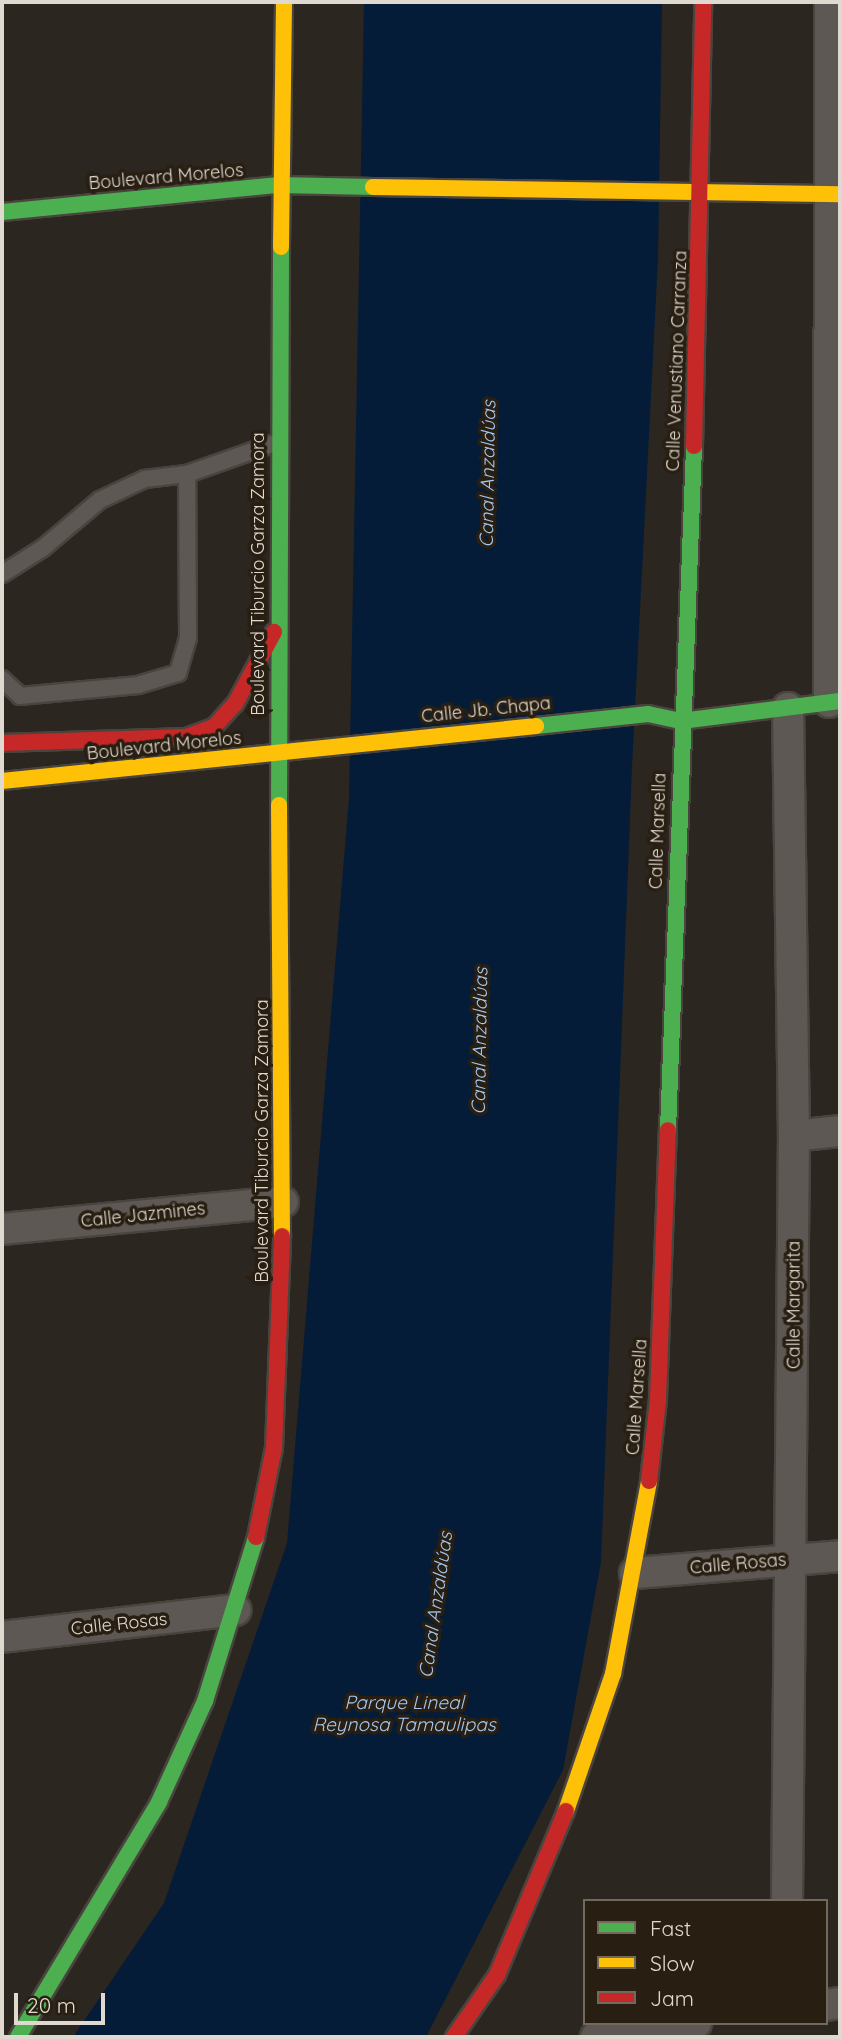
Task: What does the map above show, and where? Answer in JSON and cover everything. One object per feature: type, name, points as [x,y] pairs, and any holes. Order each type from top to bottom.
[{"type":"main road","name":"Boulevard Tiburcio Garza Zamora","points":[[19,2037],[159,1802],[205,1701],[236,1610],[274,1448],[284,1202],[277,627],[279,185],[284,2]]},
{"type":"main road","name":"Calle Venustiano Carranza","points":[[681,721],[703,192],[703,2]]},
{"type":"main road","name":"Boulevard Morelos","points":[[2,212],[279,185],[835,194]]},
{"type":"main road","points":[[2,743],[186,737],[214,727],[235,704],[277,627]]},
{"type":"main road","points":[[681,721],[835,702]]},
{"type":"main road","name":"Calle Jb. Chapa","points":[[329,745],[648,714],[681,721]]},
{"type":"main road","name":"Calle Marsella","points":[[454,2037],[507,1954],[568,1806],[613,1674],[635,1573],[658,1399],[681,721]]},
{"type":"main road","name":"Boulevard Morelos","points":[[2,781],[277,754],[329,745]]},
{"type":"street","points":[[830,2],[835,194],[835,702]]},
{"type":"street","name":"Calle Margarita","points":[[787,1899],[793,1560],[794,1136],[788,708]]},
{"type":"street","points":[[794,1136],[840,1131]]},
{"type":"street","name":"Calle Jazmines","points":[[2,1229],[284,1202]]},
{"type":"street","name":"Calle Rosas","points":[[635,1573],[840,1556]]},
{"type":"street","name":"Calle Rosas","points":[[2,1637],[236,1610]]},
{"type":"street","points":[[596,2037],[682,2025]]},
{"type":"lane","points":[[2,574],[43,548],[100,500],[145,479],[187,474],[278,442]]},
{"type":"lane","points":[[2,679],[20,696],[138,685],[178,673],[188,638],[187,474]]},
{"type":"water","name":"Parque Lineal Reynosa Tamaulipas","points":[[364,2],[662,2],[658,259],[632,767],[601,1562],[563,1770],[426,2037],[73,2037],[164,1903],[287,1543],[349,798]]},
{"type":"traffic: fast","points":[[2,212],[279,185],[373,187]]},
{"type":"traffic: fast","points":[[279,805],[281,247]]},
{"type":"traffic: fast","points":[[668,1130],[694,446]]},
{"type":"traffic: fast","points":[[536,726],[648,714],[681,721],[840,701]]},
{"type":"traffic: fast","points":[[18,2037],[159,1802],[205,1701],[256,1537]]},
{"type":"traffic: slow","points":[[281,247],[284,2]]},
{"type":"traffic: slow","points":[[373,187],[840,194]]},
{"type":"traffic: slow","points":[[2,781],[536,726]]},
{"type":"traffic: slow","points":[[279,805],[282,1236]]},
{"type":"traffic: slow","points":[[566,1811],[613,1674],[649,1481]]},
{"type":"traffic: jam","points":[[694,446],[703,2]]},
{"type":"traffic: jam","points":[[2,743],[186,737],[214,727],[235,704],[274,632]]},
{"type":"traffic: jam","points":[[649,1481],[658,1399],[668,1130]]},
{"type":"traffic: jam","points":[[256,1537],[274,1448],[282,1236]]},
{"type":"traffic: jam","points":[[454,2037],[497,1975],[566,1811]]},
{"type":"water label","name":"Canal Anzaldúas","points":[[488,474]]},
{"type":"water label","name":"Canal Anzaldúas","points":[[480,1041]]},
{"type":"water label","name":"Canal Anzaldúas","points":[[436,1605]]}]
